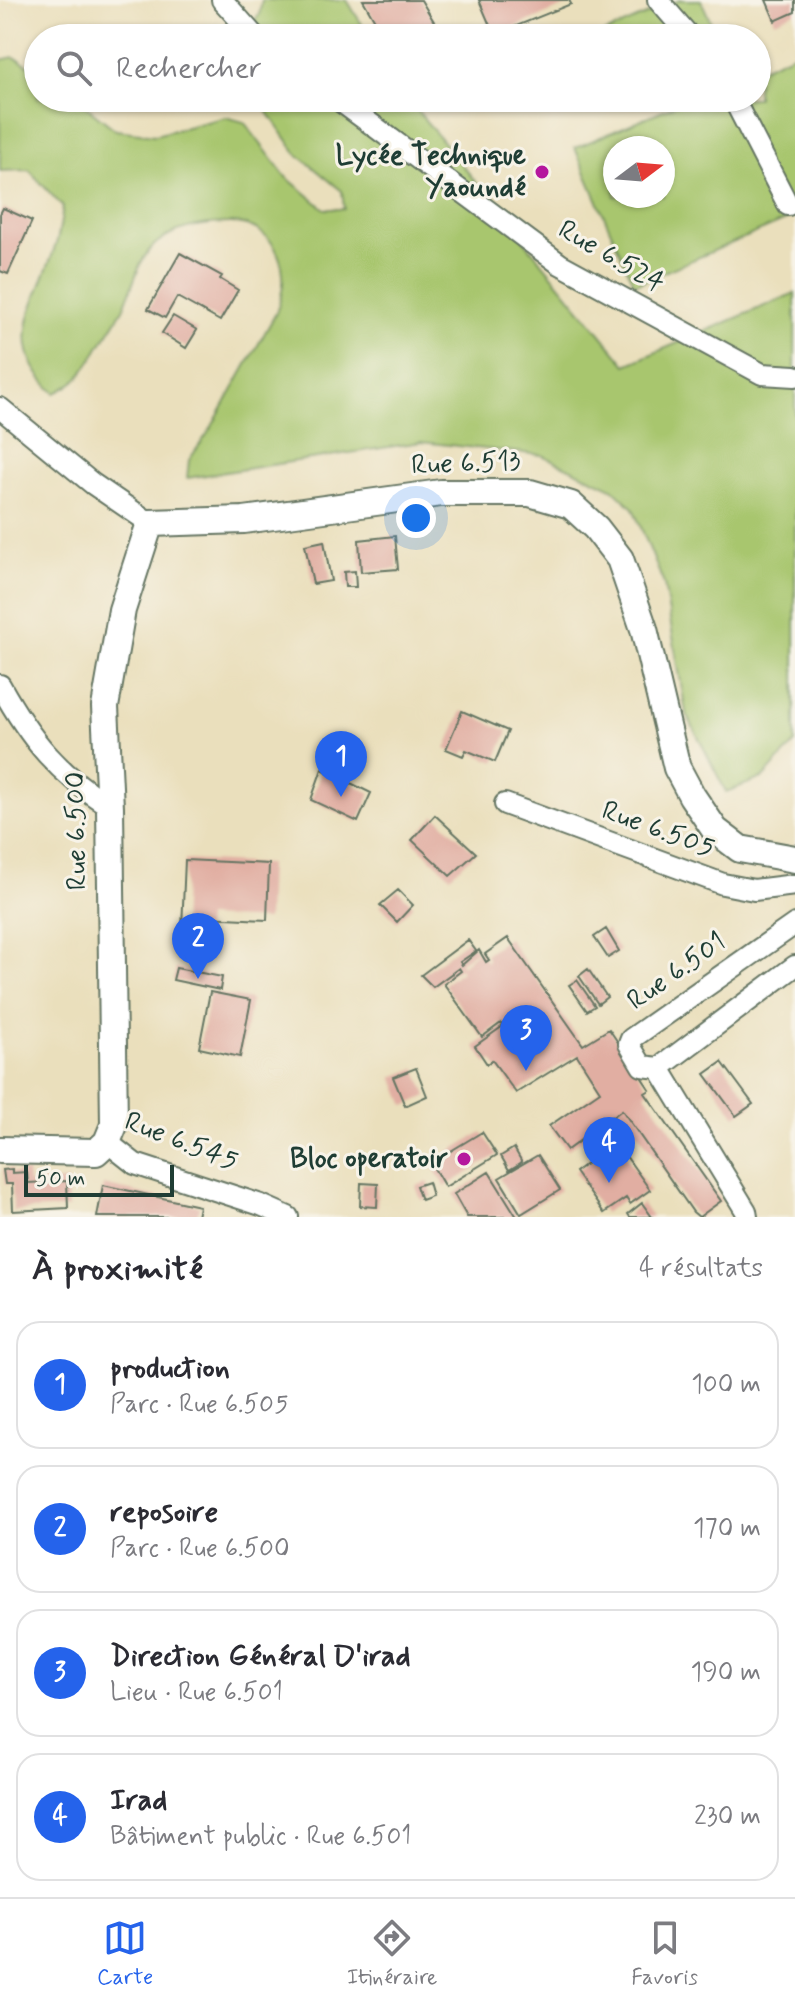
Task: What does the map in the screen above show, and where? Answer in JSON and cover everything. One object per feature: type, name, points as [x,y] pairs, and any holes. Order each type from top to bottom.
[{"type":"street","points":[[222,0],[243,24]]},
{"type":"street","points":[[658,0],[679,24]]},
{"type":"street","name":"Rue 6.524","points":[[355,112],[560,264],[762,374],[795,376]]},
{"type":"street","points":[[740,112],[788,205]]},
{"type":"street","points":[[0,408],[93,484],[150,523]]},
{"type":"street","name":"Rue 6.513","points":[[150,523],[244,520],[441,493],[530,493],[571,505],[596,528],[620,559],[644,629],[677,768],[692,796],[715,830],[740,849],[795,859]]},
{"type":"street","name":"Rue 6.500","points":[[107,1142],[114,1125],[110,807],[105,707],[122,610],[150,523]]},
{"type":"street","points":[[0,685],[22,724],[48,757],[77,785],[110,807]]},
{"type":"street","name":"Rue 6.505","points":[[505,804],[723,884],[754,890],[795,885]]},
{"type":"street","name":"Rue 6.501","points":[[747,1217],[659,1068],[642,1066],[629,1044],[631,1039],[795,924]]},
{"type":"street","points":[[659,1068],[795,966]]},
{"type":"street","name":"Rue 6.545","points":[[0,1150],[96,1152],[107,1142],[135,1164],[261,1205],[288,1217]]},
{"type":"green space","points":[[262,0],[347,0],[362,24],[252,24],[259,15]]},
{"type":"green space","points":[[680,0],[701,0],[712,24],[626,24]]},
{"type":"green space","points":[[795,53],[795,216],[634,285],[575,148],[659,112],[771,112],[771,64]]},
{"type":"green space","points":[[14,57],[24,62],[24,112],[93,112],[116,130],[155,135],[226,117],[244,122],[286,177],[325,209],[344,209],[342,191],[297,154],[268,112],[418,112],[626,365],[795,293],[795,743],[763,778],[726,792],[686,713],[664,584],[633,508],[612,488],[542,455],[421,442],[187,478],[189,460],[210,430],[278,306],[283,284],[281,262],[275,247],[253,228],[218,223],[192,227],[157,243],[141,263],[123,309],[88,365],[75,381],[55,393],[39,375],[29,357],[26,339],[33,303],[49,265],[63,207],[29,170],[0,171],[0,60]]},
{"type":"building","points":[[363,0],[421,0],[435,24],[377,24]]},
{"type":"building","points":[[479,0],[569,0],[571,4],[521,24],[489,24]]},
{"type":"building","points":[[766,0],[795,0],[795,12],[775,21]]},
{"type":"building","points":[[3,208],[32,221],[8,274],[0,271],[0,214]]},
{"type":"building","points":[[180,253],[222,276],[220,279],[238,290],[220,321],[177,297],[165,318],[148,309]]},
{"type":"building","points":[[173,316],[197,330],[186,348],[162,333]]},
{"type":"building","points":[[395,536],[398,569],[361,572],[359,540]]},
{"type":"building","points":[[324,541],[331,581],[313,584],[305,545]]},
{"type":"building","points":[[355,571],[356,587],[345,587],[344,572]]},
{"type":"building","points":[[462,711],[508,731],[495,762],[466,750],[463,756],[446,749]]},
{"type":"building","points":[[322,769],[371,793],[358,822],[311,800]]},
{"type":"building","points":[[435,815],[476,853],[450,876],[412,840]]},
{"type":"building","points":[[185,860],[269,864],[267,920],[206,917],[205,929],[182,928]]},
{"type":"building","points":[[398,890],[413,905],[397,922],[380,905]]},
{"type":"building","points":[[606,929],[619,951],[608,958],[594,937]]},
{"type":"building","points":[[508,938],[583,1045],[609,1029],[650,1090],[645,1093],[721,1201],[699,1217],[693,1212],[622,1110],[567,1150],[549,1126],[600,1091],[577,1055],[516,1093],[492,1060],[487,1064],[475,1046],[503,1026],[501,1023],[482,1037],[444,984],[461,971],[459,968],[433,987],[421,975],[468,940],[476,951],[460,962],[462,965],[479,950],[486,962],[489,960],[485,954]]},
{"type":"building","points":[[176,968],[222,977],[220,990],[173,980]]},
{"type":"building","points":[[588,969],[607,997],[598,1004],[579,976]]},
{"type":"building","points":[[577,980],[595,1006],[587,1011],[569,985]]},
{"type":"building","points":[[210,992],[251,1000],[240,1057],[199,1048]]},
{"type":"building","points":[[722,1062],[753,1104],[736,1116],[705,1074]]},
{"type":"building","points":[[416,1068],[427,1096],[405,1106],[393,1077]]},
{"type":"building","name":"Bloc operatoir","points":[[482,1132],[497,1155],[445,1187],[431,1163]]},
{"type":"building","points":[[616,1142],[650,1190],[630,1204],[626,1198],[604,1213],[575,1172]]},
{"type":"building","points":[[514,1148],[522,1162],[509,1170],[501,1156]]},
{"type":"building","points":[[538,1155],[560,1190],[521,1214],[499,1178]]},
{"type":"building","points":[[12,1169],[12,1173],[27,1172],[28,1183],[67,1181],[68,1208],[13,1211],[12,1184],[5,1184],[3,1170]]},
{"type":"building","points":[[489,1172],[517,1217],[467,1217],[454,1194]]},
{"type":"building","points":[[428,1182],[432,1196],[421,1200],[416,1186]]},
{"type":"building","points":[[361,1183],[378,1184],[377,1207],[360,1206]]},
{"type":"building","points":[[103,1185],[199,1206],[197,1217],[97,1217]]},
{"type":"building","points":[[642,1203],[652,1217],[630,1217],[628,1214]]},
{"type":"place","name":"Lycée Technique Yaoundé","points":[[542,172]]},
{"type":"place","name":"production","points":[[341,797]]},
{"type":"place","name":"reposoire","points":[[198,979]]},
{"type":"place","name":"Direction Général D'irad","points":[[526,1071]]},
{"type":"place","name":"Bloc operatoir","points":[[464,1159]]},
{"type":"place","name":"Irad","points":[[609,1183]]}]
